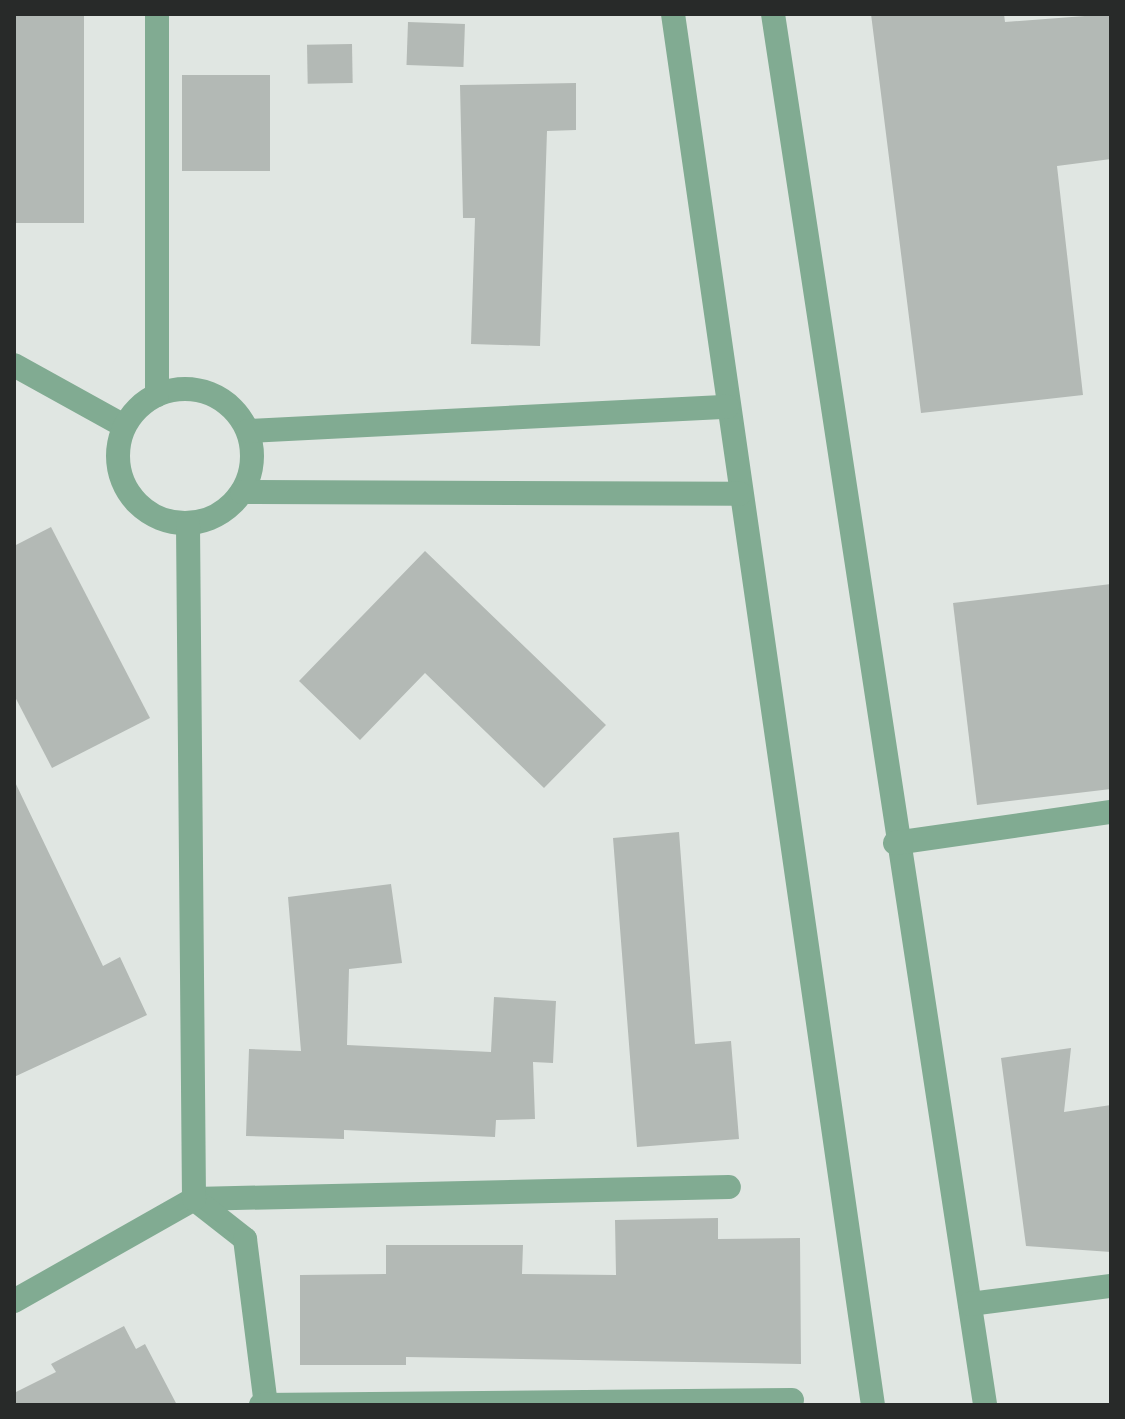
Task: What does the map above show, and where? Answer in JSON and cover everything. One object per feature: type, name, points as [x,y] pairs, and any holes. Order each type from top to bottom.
[{"type":"street","points":[[157,14],[157,395]]},
{"type":"street","points":[[673,14],[727,407],[873,1405]]},
{"type":"street","points":[[773,14],[895,843],[985,1405]]},
{"type":"street","points":[[14,365],[124,426]]},
{"type":"street","points":[[201,391],[237,413],[248,431],[252,462],[242,492],[209,520],[188,524],[155,516],[128,494],[119,472],[124,426],[157,395],[201,391]]},
{"type":"street","points":[[248,431],[727,407]]},
{"type":"street","points":[[242,492],[740,494]]},
{"type":"street","points":[[188,524],[194,1199]]},
{"type":"street","points":[[895,843],[1111,812]]},
{"type":"street","points":[[14,1301],[194,1199],[729,1187]]},
{"type":"street","points":[[194,1199],[245,1239],[264,1404],[792,1400]]},
{"type":"street","points":[[970,1304],[1111,1286]]},
{"type":"building","points":[[14,14],[84,14],[84,223],[14,223]]},
{"type":"building","points":[[871,14],[1004,14],[1005,22],[1111,14],[1111,159],[1057,166],[1083,395],[921,413]]},
{"type":"building","points":[[408,22],[465,24],[463,67],[406,65]]},
{"type":"building","points":[[352,44],[353,83],[308,84],[307,45]]},
{"type":"building","points":[[182,75],[270,75],[270,171],[182,171]]},
{"type":"building","points":[[576,83],[576,130],[547,131],[540,346],[471,344],[475,218],[463,218],[460,85]]},
{"type":"building","points":[[51,527],[150,718],[52,768],[14,695],[14,546]]},
{"type":"building","points":[[425,551],[606,725],[544,788],[425,673],[360,740],[299,681]]},
{"type":"building","points":[[1111,584],[1111,789],[977,805],[953,603]]},
{"type":"building","points":[[14,780],[103,966],[120,957],[147,1015],[14,1077]]},
{"type":"building","points":[[679,832],[695,1044],[731,1041],[739,1139],[637,1147],[613,838]]},
{"type":"building","points":[[391,884],[402,963],[349,969],[347,1045],[491,1052],[494,997],[556,1001],[553,1063],[533,1062],[535,1119],[496,1120],[495,1137],[344,1130],[344,1139],[246,1136],[249,1049],[301,1051],[288,897]]},
{"type":"building","points":[[1071,1048],[1064,1112],[1111,1105],[1111,1252],[1026,1246],[1001,1058]]},
{"type":"building","points":[[718,1218],[718,1239],[800,1238],[801,1364],[406,1357],[406,1365],[300,1365],[300,1275],[386,1274],[386,1245],[523,1245],[522,1274],[616,1275],[615,1220]]},
{"type":"building","points":[[124,1326],[136,1349],[145,1344],[177,1405],[14,1405],[14,1393],[56,1372],[51,1364]]}]
